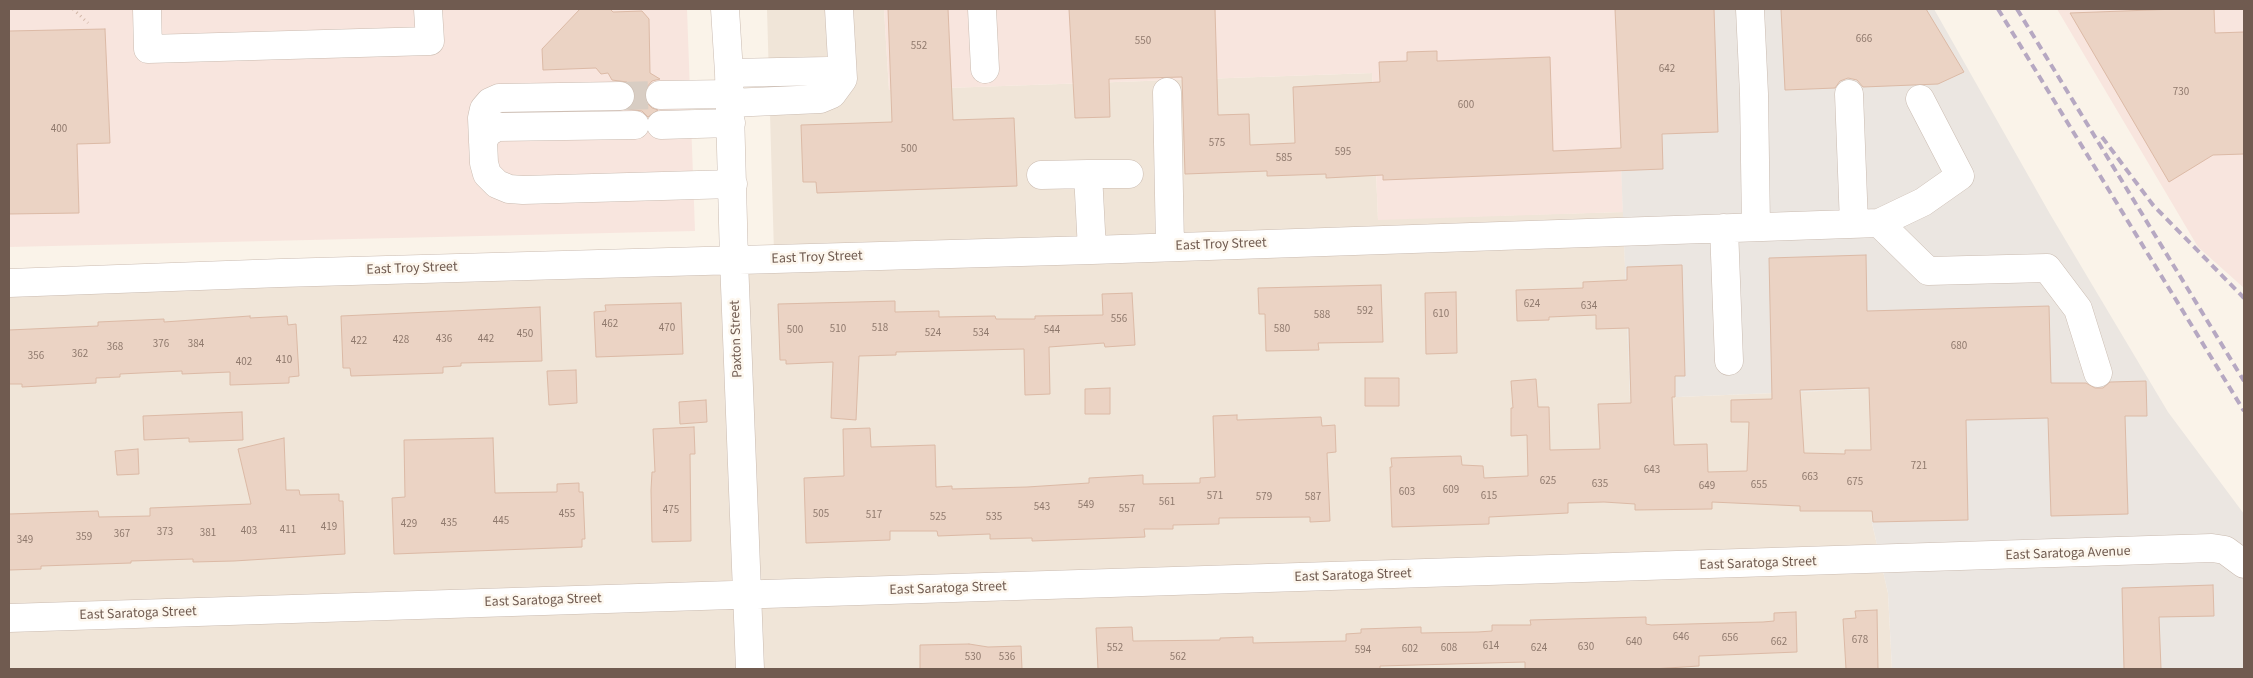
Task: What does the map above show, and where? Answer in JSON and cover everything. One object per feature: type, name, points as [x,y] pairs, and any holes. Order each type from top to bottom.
[{"type":"street","points":[[147,9],[148,49],[430,41],[428,9]]},
{"type":"street","name":"Paxton Street","points":[[724,9],[730,98],[734,260],[750,669]]},
{"type":"street","points":[[483,142],[487,133],[497,127],[648,125],[730,98],[828,71],[840,83],[842,79],[839,9]]},
{"type":"street","points":[[982,9],[984,69]]},
{"type":"street","points":[[1750,9],[1756,227]]},
{"type":"street","points":[[1167,92],[1170,246]]},
{"type":"street","points":[[1849,94],[1867,223],[1928,271],[2047,268],[2078,309],[2098,373]]},
{"type":"street","points":[[660,95],[730,98]]},
{"type":"street","points":[[620,96],[499,98],[490,102],[484,109],[483,142],[484,163],[487,174],[497,184],[509,189],[523,190],[733,184]]},
{"type":"street","points":[[1867,223],[1923,202],[1960,176],[1920,99]]},
{"type":"street","points":[[1088,174],[1092,250]]},
{"type":"street","points":[[1042,175],[1129,174]]},
{"type":"street","name":"East Troy Street","points":[[9,283],[281,272],[1092,250],[1867,223]]},
{"type":"street","points":[[1724,228],[1729,361]]},
{"type":"street","name":"East Saratoga Avenue","points":[[1887,560],[2212,548],[2225,550],[2244,564]]},
{"type":"street","name":"East Saratoga Street","points":[[9,618],[1887,560]]},
{"type":"path","points":[[73,9],[88,23]]},
{"type":"shaded area","points":[[9,9],[687,9],[695,231],[9,247]]},
{"type":"shaded area","points":[[767,9],[884,9],[889,90],[1372,73],[1378,219],[1623,212],[1630,399],[1869,389],[1872,523],[1888,593],[1892,669],[9,669],[9,280],[774,253]]},
{"type":"shaded area","points":[[884,9],[1615,9],[1623,212],[1378,220],[1372,73],[889,90]]},
{"type":"shaded area","points":[[1615,9],[1934,9],[2050,214],[2168,412],[2244,514],[2244,669],[1892,669],[1888,593],[1872,523],[1869,389],[1630,399]]},
{"type":"shaded area","points":[[2057,9],[2244,9],[2244,288],[2198,247]]},
{"type":"building","points":[[580,9],[610,9],[613,12],[642,11],[649,19],[650,73],[660,79],[652,81],[647,87],[644,96],[652,108],[658,110],[648,117],[642,111],[628,109],[633,104],[636,96],[633,88],[627,82],[612,80],[608,73],[601,74],[596,68],[543,70],[542,49]]},
{"type":"building","points":[[888,9],[948,9],[953,120],[1014,118],[1017,186],[817,193],[816,182],[803,182],[801,125],[892,122]]},
{"type":"building","points":[[1069,9],[1215,9],[1218,115],[1249,114],[1250,145],[1295,143],[1293,87],[1380,82],[1379,62],[1407,61],[1407,52],[1437,51],[1437,61],[1550,57],[1553,151],[1621,148],[1615,9],[1714,9],[1718,132],[1662,134],[1663,169],[1383,180],[1383,175],[1326,178],[1326,174],[1267,176],[1267,171],[1185,174],[1182,77],[1109,79],[1110,117],[1075,118]]},
{"type":"building","points":[[1781,9],[1926,9],[1964,72],[1938,84],[1863,87],[1857,80],[1848,78],[1840,81],[1835,88],[1785,90]]},
{"type":"building","points":[[2214,9],[2215,33],[2244,32],[2244,154],[2213,155],[2169,182],[2070,13]]},
{"type":"building","points":[[105,29],[110,143],[77,144],[79,213],[9,214],[9,31]]},
{"type":"building","points":[[1866,255],[1867,311],[2049,306],[2051,383],[2086,383],[2095,388],[2103,388],[2110,382],[2146,381],[2147,416],[2125,416],[2128,514],[2051,516],[2048,418],[1966,420],[1968,520],[1873,522],[1872,511],[1800,511],[1800,506],[1712,502],[1712,509],[1635,510],[1635,504],[1604,502],[1568,503],[1568,513],[1489,517],[1489,524],[1392,527],[1391,458],[1461,456],[1462,465],[1483,466],[1484,478],[1528,476],[1527,435],[1511,436],[1511,408],[1513,408],[1511,381],[1536,379],[1538,407],[1549,407],[1550,450],[1600,449],[1598,404],[1631,403],[1629,328],[1596,329],[1596,315],[1549,317],[1549,320],[1517,321],[1516,290],[1583,288],[1583,282],[1627,280],[1627,267],[1682,265],[1685,376],[1675,376],[1675,397],[1672,397],[1674,445],[1707,444],[1708,472],[1747,471],[1749,422],[1731,422],[1731,400],[1772,399],[1769,258]],"holes":[[[1869,388],[1871,450],[1845,450],[1845,454],[1804,453],[1800,390]]]},
{"type":"building","points":[[1381,285],[1383,342],[1318,343],[1319,350],[1266,351],[1265,314],[1259,314],[1258,288]]},
{"type":"building","points":[[1456,292],[1457,353],[1426,354],[1425,293]]},
{"type":"building","points":[[1132,293],[1135,345],[1105,347],[1104,343],[1049,347],[1050,394],[1025,395],[1024,349],[896,352],[896,355],[859,356],[856,420],[831,418],[833,362],[786,364],[786,360],[780,360],[778,304],[895,301],[895,312],[939,311],[939,317],[995,316],[996,319],[1035,319],[1035,316],[1103,315],[1102,294]]},
{"type":"building","points":[[681,303],[683,354],[596,357],[594,312],[606,311],[605,305]]},
{"type":"building","points":[[540,307],[542,361],[461,363],[461,366],[443,367],[443,373],[351,376],[350,368],[343,368],[341,316]]},
{"type":"building","points":[[250,316],[250,318],[287,316],[288,325],[296,324],[299,376],[289,377],[289,383],[230,385],[230,372],[182,374],[182,371],[120,374],[120,377],[96,378],[96,383],[22,387],[22,384],[9,384],[9,330],[98,326],[98,322],[164,319],[164,322]]},
{"type":"building","points":[[576,370],[577,403],[549,405],[547,371]]},
{"type":"building","points":[[1365,378],[1399,378],[1399,406],[1365,406]]},
{"type":"building","points":[[1110,388],[1110,414],[1085,414],[1085,389]]},
{"type":"building","points":[[706,400],[707,422],[680,424],[679,402]]},
{"type":"building","points":[[242,412],[243,440],[189,442],[189,438],[144,440],[143,416]]},
{"type":"building","points":[[1237,415],[1237,420],[1321,417],[1322,426],[1335,425],[1336,452],[1327,453],[1330,521],[1310,522],[1310,517],[1219,518],[1219,524],[1173,525],[1173,529],[1144,529],[1145,537],[1032,541],[1032,538],[990,539],[990,534],[938,536],[937,531],[890,531],[890,540],[806,543],[804,478],[844,476],[843,429],[870,428],[871,447],[935,445],[936,487],[952,486],[952,489],[1027,487],[1089,483],[1089,478],[1143,475],[1143,484],[1200,483],[1200,478],[1215,477],[1213,416]]},
{"type":"building","points":[[694,427],[695,454],[690,454],[691,541],[652,542],[651,490],[652,472],[655,472],[653,429]]},
{"type":"building","points":[[284,438],[286,490],[299,490],[300,495],[339,494],[339,501],[343,501],[345,554],[234,561],[193,562],[193,559],[131,561],[131,563],[41,566],[41,569],[9,570],[9,514],[98,511],[99,517],[150,516],[150,508],[251,504],[238,449]]},
{"type":"building","points":[[493,438],[495,493],[557,492],[557,484],[579,483],[579,492],[583,492],[585,539],[582,539],[582,547],[394,554],[392,498],[405,497],[404,440]]},
{"type":"building","points":[[138,449],[139,474],[117,475],[115,451]]},
{"type":"building","points":[[2213,585],[2214,616],[2159,617],[2161,669],[2124,669],[2122,588]]},
{"type":"building","points":[[1877,610],[1878,669],[1846,669],[1843,619],[1856,618],[1855,611]]},
{"type":"building","points":[[1796,612],[1797,652],[1699,656],[1699,666],[1652,669],[1525,669],[1525,662],[1380,666],[1380,669],[1098,669],[1096,628],[1132,627],[1133,641],[1220,640],[1220,638],[1253,637],[1253,643],[1346,641],[1346,634],[1361,633],[1361,629],[1421,627],[1421,633],[1478,632],[1492,631],[1492,625],[1531,625],[1530,620],[1646,617],[1646,624],[1651,625],[1763,622],[1774,621],[1774,613]]},
{"type":"building","points":[[969,644],[988,647],[1021,646],[1022,669],[920,669],[920,645]]},
{"type":"tunnel","points":[[620,96],[660,95]]},
{"type":"railway","points":[[1998,9],[2244,411]]},
{"type":"railway","points":[[2017,9],[2244,381]]},
{"type":"railway","points":[[2102,137],[2153,205],[2244,298]]}]
